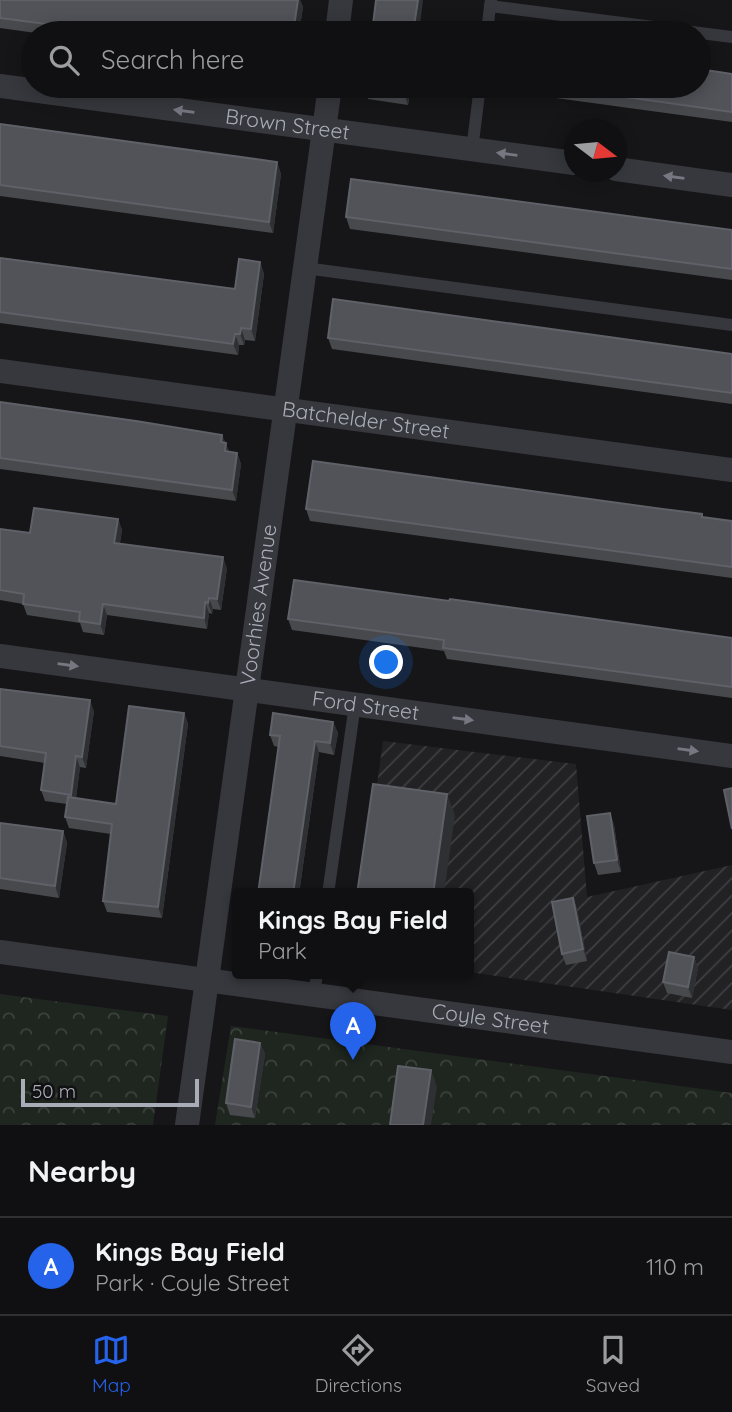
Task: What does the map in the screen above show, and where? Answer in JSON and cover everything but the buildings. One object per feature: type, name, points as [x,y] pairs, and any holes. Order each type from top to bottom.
[{"type":"street","points":[[338,21],[341,0]]},
{"type":"street","name":"Brown Street","points":[[0,86],[21,89]]},
{"type":"street","name":"Brown Street","points":[[88,98],[564,162]]},
{"type":"street","name":"Voorhies Avenue","points":[[187,1125],[328,98]]},
{"type":"street","points":[[627,170],[732,185]]},
{"type":"street","name":"Batchelder Street","points":[[0,371],[732,470]]},
{"type":"street","name":"Ford Street","points":[[0,656],[732,756]]},
{"type":"street","name":"Coyle Street","points":[[0,951],[207,980],[315,984],[732,1052]]},
{"type":"lane","points":[[488,21],[490,3],[618,21]]},
{"type":"lane","points":[[711,34],[732,37]]},
{"type":"lane","points":[[472,149],[478,98]]},
{"type":"lane","points":[[305,268],[732,325]]},
{"type":"lane","points":[[329,888],[355,704]]},
{"type":"shaded area","points":[[383,741],[576,764],[587,897],[732,865],[732,1010],[474,973],[474,888],[363,888]]},
{"type":"green space","points":[[0,994],[168,1016],[153,1125],[0,1125]]},
{"type":"green space","points":[[231,1026],[732,1093],[732,1125],[215,1125]]},
{"type":"place","name":"Kings Bay Field","points":[[353,1060]]}]
